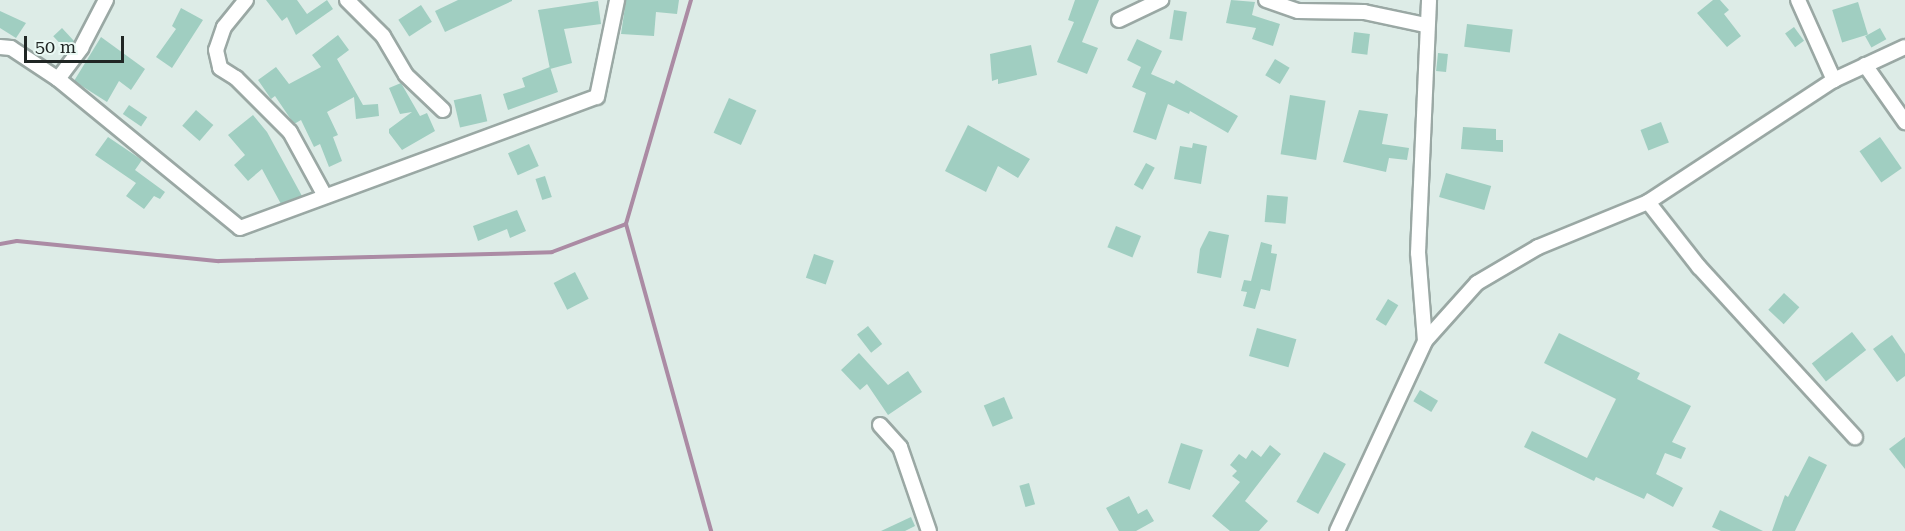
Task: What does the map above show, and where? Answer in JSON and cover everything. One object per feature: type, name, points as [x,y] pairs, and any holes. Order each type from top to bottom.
[{"type":"street","points":[[58,79],[81,48],[106,0]]},
{"type":"street","points":[[246,0],[224,27],[216,50],[220,68],[236,78],[290,132],[325,196]]},
{"type":"street","points":[[346,0],[383,36],[406,75],[443,110]]},
{"type":"street","points":[[0,47],[10,48],[58,79],[240,228],[597,97],[617,0]]},
{"type":"street","points":[[1119,20],[1161,0]]},
{"type":"street","points":[[1266,0],[1298,11],[1364,12],[1425,25]]},
{"type":"street","points":[[1425,341],[1418,253],[1425,25],[1429,0]]},
{"type":"street","points":[[1798,0],[1834,80]]},
{"type":"street","points":[[1337,531],[1425,341],[1477,283],[1538,247],[1648,202],[1834,80],[1905,47]]},
{"type":"street","points":[[1865,65],[1905,123]]},
{"type":"street","points":[[1648,202],[1699,267],[1855,436]]},
{"type":"street","points":[[880,425],[900,447],[929,531]]},
{"type":"building","points":[[266,0],[297,0],[307,14],[327,0],[333,9],[296,35],[287,17],[282,21]]},
{"type":"building","points":[[458,0],[512,1],[445,32],[435,11]]},
{"type":"building","points":[[626,0],[679,0],[677,14],[656,12],[654,36],[621,34]]},
{"type":"building","points":[[1075,0],[1099,0],[1082,42],[1098,48],[1087,74],[1057,62],[1074,22],[1068,20]]},
{"type":"building","points":[[1231,0],[1255,2],[1252,15],[1280,24],[1273,46],[1252,39],[1256,28],[1226,23]]},
{"type":"building","points":[[1713,0],[1720,0],[1729,10],[1724,14],[1741,36],[1727,47],[1697,13]]},
{"type":"building","points":[[598,1],[601,24],[564,29],[572,63],[550,69],[538,10]]},
{"type":"building","points":[[1858,2],[1868,35],[1842,42],[1832,10]]},
{"type":"building","points":[[421,5],[432,22],[409,36],[398,20]]},
{"type":"building","points":[[181,8],[203,20],[172,68],[156,57],[176,29],[172,26]]},
{"type":"building","points":[[1174,10],[1187,12],[1182,41],[1169,39]]},
{"type":"building","points":[[0,11],[26,23],[16,38],[0,28]]},
{"type":"building","points":[[1467,24],[1513,30],[1510,52],[1464,47]]},
{"type":"building","points":[[1794,27],[1804,41],[1795,47],[1785,33]]},
{"type":"building","points":[[62,28],[74,41],[65,49],[53,36]]},
{"type":"building","points":[[1880,28],[1886,39],[1871,48],[1865,36]]},
{"type":"building","points":[[1354,32],[1370,34],[1367,55],[1351,53]]},
{"type":"building","points":[[338,35],[349,50],[337,59],[363,105],[378,104],[379,116],[356,119],[354,97],[327,112],[338,135],[333,137],[342,161],[329,167],[320,144],[314,147],[301,120],[294,124],[275,96],[271,99],[258,80],[276,67],[289,84],[321,67],[312,55]]},
{"type":"building","points":[[101,37],[145,69],[131,90],[119,81],[107,102],[74,81]]},
{"type":"building","points":[[1137,39],[1162,51],[1151,74],[1174,84],[1176,80],[1238,116],[1228,133],[1190,111],[1189,114],[1168,104],[1156,140],[1133,132],[1146,93],[1132,87],[1141,67],[1127,60]]},
{"type":"building","points":[[1031,45],[1037,75],[998,84],[998,79],[992,81],[990,54]]},
{"type":"building","points":[[1438,53],[1448,54],[1446,72],[1436,71]]},
{"type":"building","points":[[1275,59],[1290,68],[1280,84],[1265,75]]},
{"type":"building","points":[[550,67],[558,92],[508,110],[503,94],[525,87],[522,78]]},
{"type":"building","points":[[401,83],[420,116],[427,113],[435,131],[402,150],[389,133],[389,129],[412,112],[400,114],[389,88]]},
{"type":"building","points":[[481,94],[487,121],[460,128],[454,100]]},
{"type":"building","points":[[1290,95],[1326,101],[1316,160],[1281,154]]},
{"type":"building","points":[[729,98],[756,110],[741,145],[714,133]]},
{"type":"building","points":[[129,105],[147,117],[141,126],[123,114]]},
{"type":"building","points":[[196,110],[213,125],[200,141],[182,126]]},
{"type":"building","points":[[1359,110],[1388,114],[1382,144],[1409,148],[1407,160],[1389,158],[1386,172],[1343,162]]},
{"type":"building","points":[[253,115],[267,132],[302,196],[281,204],[262,169],[248,181],[234,165],[245,155],[228,135]]},
{"type":"building","points":[[1661,122],[1669,143],[1648,150],[1640,130]]},
{"type":"building","points":[[968,125],[1030,159],[1018,178],[998,166],[986,192],[945,171]]},
{"type":"building","points":[[1463,127],[1496,129],[1496,140],[1503,140],[1503,152],[1461,149]]},
{"type":"building","points":[[108,137],[142,160],[135,170],[165,192],[160,199],[154,196],[144,209],[126,196],[136,183],[95,155]]},
{"type":"building","points":[[1880,137],[1902,168],[1881,182],[1860,151]]},
{"type":"building","points":[[1193,143],[1207,146],[1201,184],[1174,179],[1180,146],[1192,148]]},
{"type":"building","points":[[529,144],[539,166],[518,175],[508,153]]},
{"type":"building","points":[[1146,163],[1155,168],[1143,190],[1134,185]]},
{"type":"building","points":[[1446,173],[1491,186],[1484,210],[1439,197]]},
{"type":"building","points":[[545,176],[552,197],[542,200],[535,179]]},
{"type":"building","points":[[1267,195],[1288,197],[1286,224],[1265,222]]},
{"type":"building","points":[[517,210],[526,231],[510,238],[507,229],[478,241],[473,226]]},
{"type":"building","points":[[1116,226],[1141,236],[1132,257],[1107,247]]},
{"type":"building","points":[[1209,231],[1229,235],[1221,278],[1197,273],[1200,249]]},
{"type":"building","points":[[1261,242],[1272,245],[1271,253],[1277,254],[1270,291],[1261,289],[1255,309],[1243,306],[1247,292],[1241,291],[1244,280],[1251,281]]},
{"type":"building","points":[[814,254],[834,261],[826,284],[806,278]]},
{"type":"building","points":[[575,272],[589,299],[567,310],[554,283]]},
{"type":"building","points":[[1784,293],[1799,307],[1784,324],[1768,310]]},
{"type":"building","points":[[1388,299],[1398,305],[1386,326],[1376,320]]},
{"type":"building","points":[[868,326],[882,344],[871,353],[857,335]]},
{"type":"building","points":[[1257,328],[1296,339],[1288,367],[1249,356]]},
{"type":"building","points":[[1852,332],[1866,350],[1826,382],[1812,363]]},
{"type":"building","points":[[1559,333],[1640,373],[1637,379],[1691,406],[1672,442],[1686,448],[1681,459],[1665,453],[1656,474],[1683,488],[1673,507],[1647,493],[1644,499],[1596,477],[1594,481],[1524,447],[1532,431],[1587,458],[1616,399],[1544,363]]},
{"type":"building","points":[[1892,335],[1905,354],[1905,376],[1897,382],[1873,349]]},
{"type":"building","points":[[859,353],[888,385],[908,371],[922,392],[888,415],[867,384],[860,390],[841,370]]},
{"type":"building","points":[[1420,390],[1438,401],[1431,412],[1413,401]]},
{"type":"building","points":[[1004,397],[1013,418],[993,427],[984,406]]},
{"type":"building","points":[[1905,437],[1905,469],[1889,449]]},
{"type":"building","points":[[1181,443],[1203,450],[1190,490],[1168,483]]},
{"type":"building","points":[[1270,445],[1281,454],[1245,501],[1268,521],[1259,531],[1230,531],[1212,516],[1240,482],[1232,476],[1237,471],[1230,465],[1239,454],[1246,459],[1252,450],[1261,457]]},
{"type":"building","points":[[1324,452],[1346,464],[1318,514],[1296,502]]},
{"type":"building","points":[[1809,456],[1827,465],[1795,531],[1772,531],[1785,495],[1788,497]]},
{"type":"building","points":[[1029,483],[1035,504],[1025,507],[1019,486]]},
{"type":"building","points":[[1129,496],[1138,514],[1147,509],[1154,521],[1136,531],[1119,531],[1106,508]]},
{"type":"building","points":[[1720,510],[1763,531],[1721,531],[1712,527]]},
{"type":"building","points":[[911,517],[915,526],[905,531],[881,531]]},
{"type":"waterway","points":[[691,0],[626,224],[711,531]]},
{"type":"waterway","points":[[0,244],[17,241],[219,261],[552,252],[626,224]]}]
